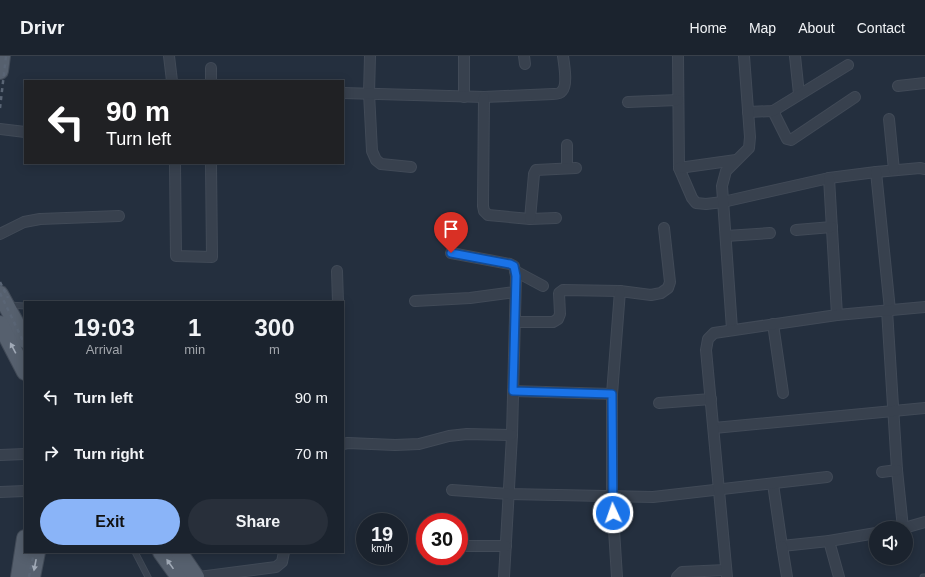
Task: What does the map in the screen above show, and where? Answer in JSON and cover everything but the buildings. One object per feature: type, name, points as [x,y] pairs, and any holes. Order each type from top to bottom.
[{"type":"main road","points":[[0,71],[2,56]]},
{"type":"main road","points":[[3,300],[24,338]]},
{"type":"main road","points":[[0,324],[24,370]]},
{"type":"main road","points":[[19,577],[24,544]]},
{"type":"main road","points":[[32,577],[37,553]]},
{"type":"main road","points":[[162,553],[179,577]]},
{"type":"main road","points":[[180,553],[198,577]]},
{"type":"street","points":[[169,56],[172,80]]},
{"type":"street","points":[[370,56],[369,93],[372,151],[376,160],[381,164],[411,167]]},
{"type":"street","points":[[464,56],[464,97]]},
{"type":"street","points":[[344,93],[464,97],[560,93],[564,90],[566,84],[563,56]]},
{"type":"street","points":[[678,56],[679,168],[692,198],[696,203],[706,204],[723,202],[829,178],[894,170],[925,169]]},
{"type":"street","points":[[732,329],[722,186],[726,171],[749,148],[750,137],[744,56]]},
{"type":"street","points":[[796,56],[798,94]]},
{"type":"street","points":[[748,112],[773,111],[798,94],[848,65]]},
{"type":"street","points":[[211,68],[211,80]]},
{"type":"street","points":[[898,86],[925,83]]},
{"type":"street","points":[[484,97],[484,211],[488,215],[556,218]]},
{"type":"street","points":[[773,111],[787,139],[790,140],[855,97]]},
{"type":"street","points":[[628,102],[678,100]]},
{"type":"street","points":[[888,119],[894,170]]},
{"type":"street","points":[[0,129],[24,132]]},
{"type":"street","points":[[530,218],[534,174],[536,170],[572,168],[567,145]]},
{"type":"street","points":[[679,168],[736,160]]},
{"type":"street","points":[[175,164],[176,256],[212,257],[211,164]]},
{"type":"street","points":[[876,172],[888,310],[897,470],[902,521]]},
{"type":"street","points":[[829,178],[837,316]]},
{"type":"street","points":[[0,234],[24,222],[40,218],[119,216]]},
{"type":"street","points":[[796,230],[832,227]]},
{"type":"street","points":[[514,322],[553,322],[558,319],[560,314],[560,293],[563,290],[620,291],[651,295],[661,293],[668,288],[670,282],[664,228]]},
{"type":"street","points":[[726,236],[770,233]]},
{"type":"street","points":[[451,253],[510,264],[514,266],[515,271],[512,435],[504,577]]},
{"type":"street","points":[[337,271],[338,301]]},
{"type":"street","points":[[515,271],[543,286]]},
{"type":"street","points":[[617,577],[612,498],[612,394],[620,291]]},
{"type":"street","points":[[415,301],[470,298],[515,292]]},
{"type":"street","points":[[677,577],[682,572],[726,574],[706,350],[708,339],[714,332],[837,316],[925,307]]},
{"type":"street","points":[[773,324],[782,393]]},
{"type":"street","points":[[513,391],[612,394]]},
{"type":"street","points":[[659,403],[711,399]]},
{"type":"street","points":[[714,428],[925,408]]},
{"type":"street","points":[[344,444],[419,444],[449,436],[467,434],[512,435]]},
{"type":"street","points":[[0,455],[24,454]]},
{"type":"street","points":[[882,472],[897,470]]},
{"type":"street","points":[[452,490],[612,498],[653,497],[827,477]]},
{"type":"street","points":[[774,484],[782,546],[788,577]]},
{"type":"street","points":[[0,492],[24,491]]},
{"type":"street","points":[[913,525],[925,522]]},
{"type":"street","points":[[782,546],[829,541],[869,534]]},
{"type":"street","points":[[829,541],[839,577]]},
{"type":"street","points":[[468,546],[506,546]]},
{"type":"street","points":[[198,577],[276,567],[282,562],[284,553]]},
{"type":"lane","points":[[3,300],[24,306]]},
{"type":"lane","points":[[136,553],[148,577]]},
{"type":"railway","points":[[0,108],[6,56]]},
{"type":"railway","points":[[0,282],[8,298]]},
{"type":"railway","points":[[0,293],[24,343]]},
{"type":"railway","points":[[29,577],[34,553]]},
{"type":"route","points":[[451,253],[514,266],[516,276],[513,391],[612,394],[613,513]]}]
